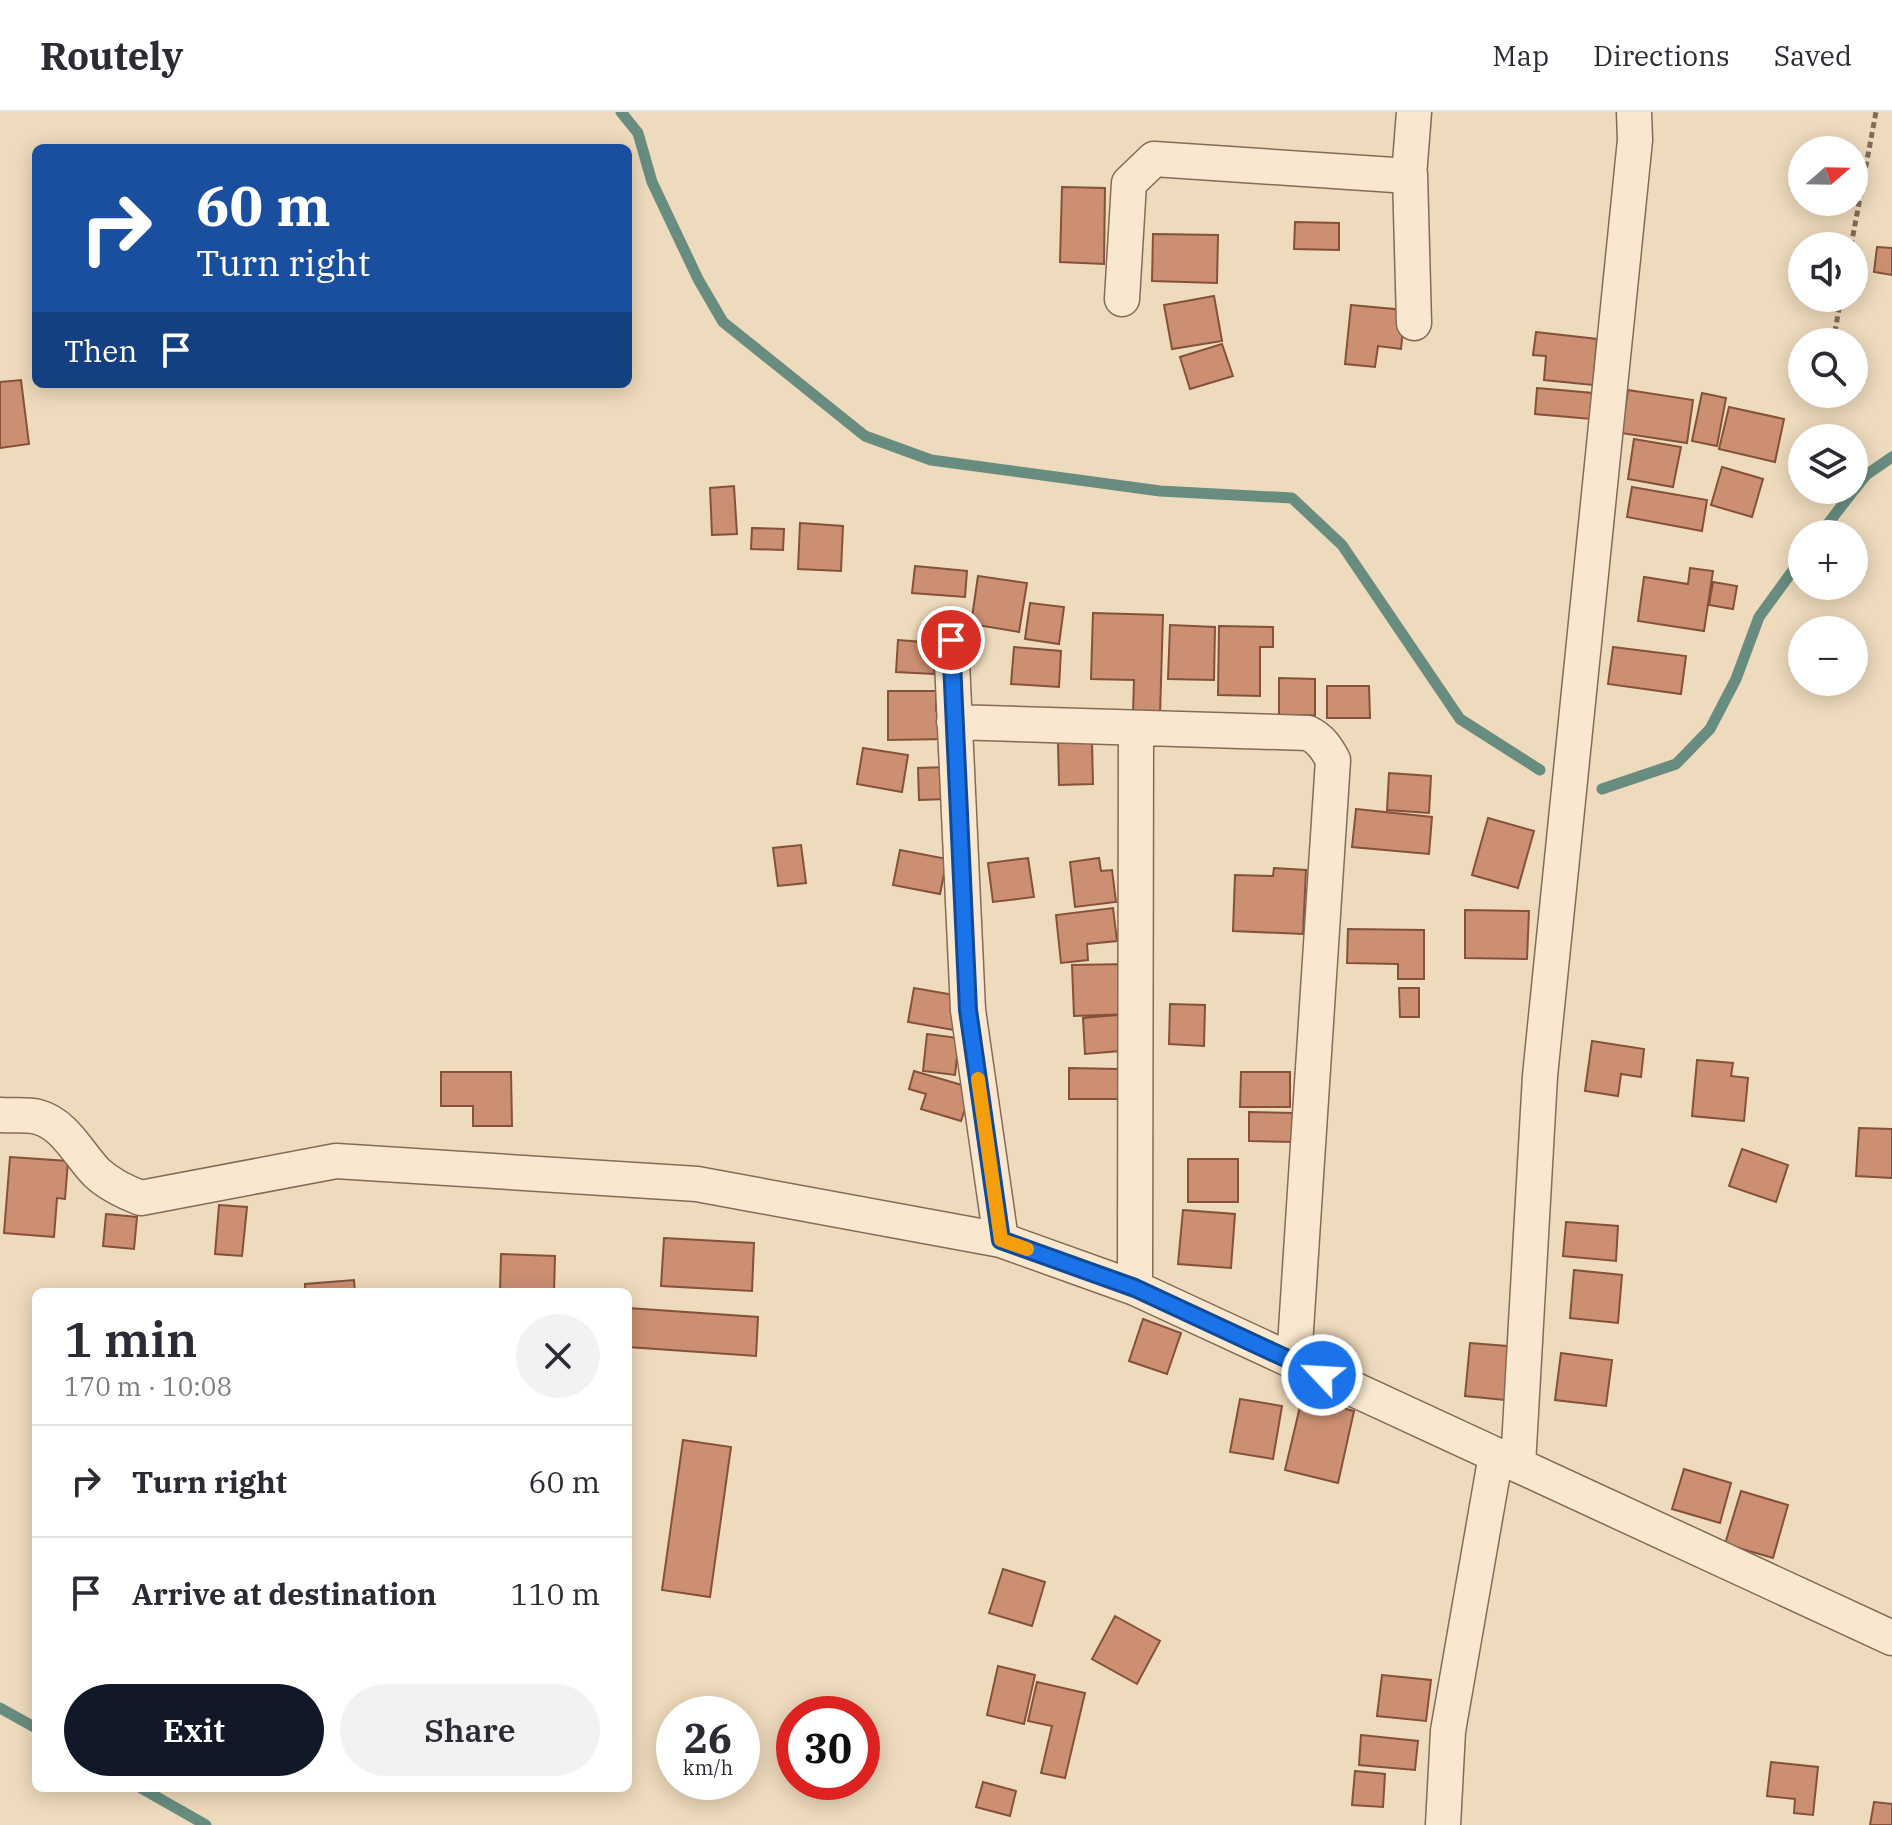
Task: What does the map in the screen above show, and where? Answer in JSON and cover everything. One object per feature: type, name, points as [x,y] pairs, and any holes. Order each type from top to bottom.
[{"type":"street","points":[[1414,112],[1410,174],[1414,323]]},
{"type":"street","points":[[1443,1825],[1448,1731],[1507,1460],[1540,1076],[1635,140],[1634,112]]},
{"type":"street","points":[[1122,299],[1129,183],[1154,159],[1410,174]]},
{"type":"street","points":[[951,640],[968,1010],[1001,1240]]},
{"type":"street","points":[[954,722],[1308,733],[1322,743],[1333,760],[1294,1361]]},
{"type":"street","points":[[1135,1288],[1136,728]]},
{"type":"street","points":[[0,1115],[37,1116],[50,1122],[62,1131],[98,1174],[117,1189],[141,1198],[336,1161],[697,1184],[1001,1240],[1135,1288],[1892,1638]]},
{"type":"path","points":[[1854,232],[1876,112]]},
{"type":"building","points":[[1062,187],[1105,188],[1104,264],[1060,262]]},
{"type":"building","points":[[1295,222],[1339,223],[1339,250],[1294,249]]},
{"type":"building","points":[[1153,234],[1218,235],[1217,283],[1152,281]]},
{"type":"building","points":[[1877,247],[1892,248],[1892,275],[1874,272]]},
{"type":"building","points":[[1214,296],[1222,341],[1172,349],[1164,305]]},
{"type":"building","points":[[1351,305],[1405,310],[1401,349],[1378,346],[1375,367],[1345,364]]},
{"type":"building","points":[[1536,332],[1597,339],[1593,385],[1544,380],[1546,356],[1533,355]]},
{"type":"building","points":[[1222,344],[1233,376],[1190,389],[1180,357]]},
{"type":"building","points":[[21,380],[29,444],[0,448],[0,382]]},
{"type":"building","points":[[1537,388],[1593,393],[1591,419],[1535,414]]},
{"type":"building","points":[[1628,390],[1693,400],[1687,443],[1621,433]]},
{"type":"building","points":[[1702,393],[1726,398],[1717,446],[1692,441]]},
{"type":"building","points":[[1729,407],[1784,419],[1775,462],[1719,449]]},
{"type":"building","points":[[1634,439],[1681,447],[1673,487],[1628,479]]},
{"type":"building","points":[[1722,467],[1763,479],[1752,517],[1711,505]]},
{"type":"building","points":[[734,486],[737,534],[712,535],[710,488]]},
{"type":"building","points":[[1632,487],[1707,500],[1702,531],[1627,517]]},
{"type":"building","points":[[800,523],[843,526],[841,571],[798,569]]},
{"type":"building","points":[[752,528],[784,529],[783,550],[751,549]]},
{"type":"building","points":[[915,566],[967,571],[965,597],[912,593]]},
{"type":"building","points":[[1690,568],[1713,571],[1704,631],[1638,621],[1644,577],[1688,584]]},
{"type":"building","points":[[978,576],[1027,583],[1019,632],[971,624]]},
{"type":"building","points":[[1713,582],[1737,586],[1733,609],[1709,605]]},
{"type":"building","points":[[1030,603],[1064,607],[1059,644],[1025,639]]},
{"type":"building","points":[[1093,613],[1163,615],[1160,715],[1133,714],[1134,680],[1091,679]]},
{"type":"building","points":[[1170,625],[1215,627],[1214,680],[1168,679]]},
{"type":"building","points":[[1219,626],[1273,627],[1273,647],[1260,647],[1260,696],[1218,695]]},
{"type":"building","points":[[898,640],[936,643],[934,674],[896,672]]},
{"type":"building","points":[[1014,647],[1061,651],[1059,687],[1011,684]]},
{"type":"building","points":[[1613,647],[1686,656],[1681,694],[1608,684]]},
{"type":"building","points":[[1279,678],[1315,679],[1315,715],[1279,716]]},
{"type":"building","points":[[1327,686],[1369,686],[1370,718],[1327,718]]},
{"type":"building","points":[[888,691],[936,691],[936,711],[947,711],[947,739],[888,740]]},
{"type":"building","points":[[1092,742],[1093,784],[1059,785],[1058,743]]},
{"type":"building","points":[[863,748],[908,755],[902,792],[857,784]]},
{"type":"building","points":[[946,767],[947,799],[919,800],[918,768]]},
{"type":"building","points":[[1389,773],[1431,776],[1429,813],[1387,810]]},
{"type":"building","points":[[1356,809],[1432,817],[1429,854],[1352,847]]},
{"type":"building","points":[[1488,818],[1534,831],[1518,888],[1472,875]]},
{"type":"building","points":[[801,845],[806,883],[778,886],[773,848]]},
{"type":"building","points":[[900,850],[947,859],[940,894],[893,885]]},
{"type":"building","points":[[1028,858],[1034,897],[993,902],[988,863]]},
{"type":"building","points":[[1099,858],[1101,871],[1112,870],[1116,902],[1075,907],[1070,862]]},
{"type":"building","points":[[1274,868],[1306,870],[1303,934],[1233,931],[1235,875],[1273,876]]},
{"type":"building","points":[[1113,908],[1117,941],[1087,944],[1088,960],[1061,963],[1056,915]]},
{"type":"building","points":[[1465,910],[1529,911],[1527,959],[1465,958]]},
{"type":"building","points":[[1348,929],[1424,930],[1424,979],[1398,979],[1398,964],[1347,963]]},
{"type":"building","points":[[1129,964],[1131,1014],[1074,1016],[1072,965]]},
{"type":"building","points":[[914,988],[960,996],[954,1030],[908,1022]]},
{"type":"building","points":[[1399,988],[1419,988],[1419,1017],[1400,1017]]},
{"type":"building","points":[[1170,1004],[1205,1005],[1204,1046],[1169,1044]]},
{"type":"building","points":[[1118,1015],[1120,1051],[1085,1054],[1083,1018]]},
{"type":"building","points":[[927,1034],[959,1038],[955,1075],[923,1071]]},
{"type":"building","points":[[1592,1041],[1644,1049],[1641,1077],[1621,1074],[1618,1096],[1585,1091]]},
{"type":"building","points":[[1697,1060],[1733,1063],[1731,1076],[1748,1078],[1744,1121],[1692,1116]]},
{"type":"building","points":[[1069,1068],[1118,1069],[1118,1099],[1069,1099]]},
{"type":"building","points":[[914,1071],[972,1088],[961,1121],[921,1109],[926,1094],[909,1089]]},
{"type":"building","points":[[441,1072],[511,1072],[512,1126],[473,1126],[473,1106],[441,1106]]},
{"type":"building","points":[[1241,1072],[1290,1072],[1290,1107],[1240,1107]]},
{"type":"building","points":[[1249,1112],[1296,1113],[1296,1142],[1249,1141]]},
{"type":"building","points":[[1859,1128],[1892,1129],[1892,1178],[1856,1176]]},
{"type":"building","points":[[1742,1149],[1788,1165],[1776,1202],[1729,1186]]},
{"type":"building","points":[[10,1157],[68,1161],[65,1199],[57,1198],[54,1237],[4,1233]]},
{"type":"building","points":[[1188,1159],[1238,1159],[1238,1202],[1188,1202]]},
{"type":"building","points":[[219,1205],[247,1207],[242,1256],[215,1254]]},
{"type":"building","points":[[1183,1210],[1235,1214],[1231,1268],[1178,1264]]},
{"type":"building","points":[[106,1214],[137,1217],[134,1249],[103,1246]]},
{"type":"building","points":[[1566,1222],[1618,1226],[1616,1261],[1563,1256]]},
{"type":"building","points":[[664,1238],[754,1243],[752,1291],[661,1286]]},
{"type":"building","points":[[501,1254],[555,1256],[554,1288],[500,1288]]},
{"type":"building","points":[[1574,1270],[1622,1275],[1618,1323],[1570,1318]]},
{"type":"building","points":[[354,1280],[355,1288],[305,1288],[305,1284]]},
{"type":"building","points":[[632,1308],[758,1317],[756,1356],[632,1347]]},
{"type":"building","points":[[1143,1319],[1181,1333],[1167,1374],[1129,1361]]},
{"type":"building","points":[[1470,1343],[1519,1347],[1515,1401],[1465,1396]]},
{"type":"building","points":[[1561,1353],[1612,1360],[1606,1406],[1555,1400]]},
{"type":"building","points":[[1302,1398],[1354,1411],[1338,1483],[1285,1470]]},
{"type":"building","points":[[1240,1399],[1282,1406],[1273,1459],[1230,1452]]},
{"type":"building","points":[[683,1440],[731,1447],[710,1597],[662,1590]]},
{"type":"building","points":[[1684,1469],[1731,1483],[1720,1523],[1672,1509]]},
{"type":"building","points":[[1741,1491],[1788,1505],[1773,1558],[1725,1544]]},
{"type":"building","points":[[1003,1569],[1045,1582],[1032,1626],[989,1613]]},
{"type":"building","points":[[1115,1616],[1160,1641],[1137,1684],[1092,1659]]},
{"type":"building","points":[[998,1666],[1035,1675],[1024,1724],[987,1715]]},
{"type":"building","points":[[1382,1675],[1431,1680],[1426,1721],[1377,1716]]},
{"type":"building","points":[[1037,1682],[1085,1693],[1065,1778],[1041,1773],[1052,1726],[1028,1721]]},
{"type":"building","points":[[1361,1735],[1418,1741],[1415,1770],[1359,1765]]},
{"type":"building","points":[[1771,1762],[1818,1767],[1813,1815],[1794,1813],[1795,1799],[1767,1796]]},
{"type":"building","points":[[1355,1771],[1385,1774],[1383,1807],[1352,1805]]},
{"type":"building","points":[[983,1782],[1016,1791],[1010,1816],[976,1807]]},
{"type":"building","points":[[1874,1802],[1892,1804],[1892,1825],[1870,1825]]},
{"type":"waterway","points":[[621,112],[638,133],[652,182],[698,279],[723,322],[865,436],[931,460],[1160,491],[1292,498],[1342,545],[1460,719],[1540,770]]},
{"type":"waterway","points":[[1868,474],[1892,457]]},
{"type":"waterway","points":[[1831,520],[1843,504]]},
{"type":"waterway","points":[[1602,789],[1676,764],[1710,729],[1736,679],[1759,617],[1788,577]]},
{"type":"waterway","points":[[0,1708],[32,1726]]},
{"type":"waterway","points":[[148,1792],[206,1825]]},
{"type":"slow traffic","points":[[978,1079],[1001,1240],[1027,1249]]},
{"type":"route","points":[[951,640],[968,1010],[1001,1240],[1135,1288],[1322,1375]]}]
